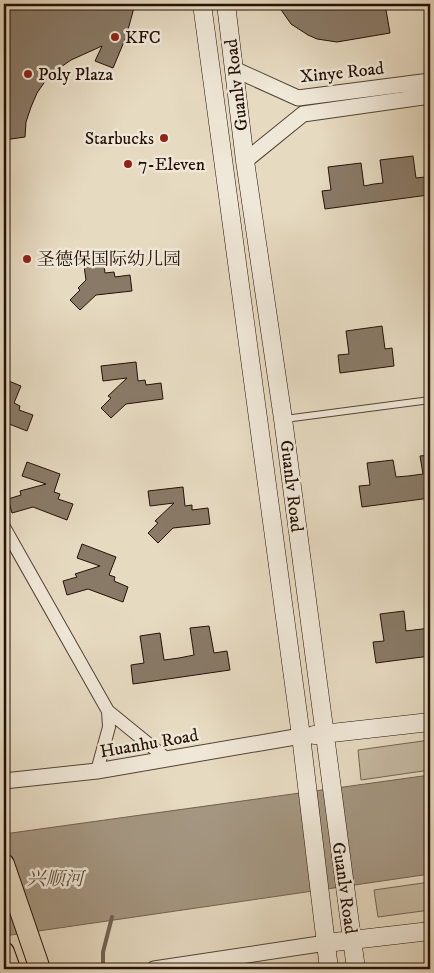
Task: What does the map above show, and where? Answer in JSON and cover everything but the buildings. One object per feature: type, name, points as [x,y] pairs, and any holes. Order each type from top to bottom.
[{"type":"highway","points":[[4,866],[40,969]]},
{"type":"highway","points":[[4,952],[10,969]]},
{"type":"main road","name":"Guanlv Road","points":[[202,4],[301,736],[329,969]]},
{"type":"main road","name":"Guanlv Road","points":[[226,4],[245,161],[283,419],[356,969]]},
{"type":"main road","points":[[301,736],[430,722]]},
{"type":"main road","points":[[326,943],[430,930]]},
{"type":"street","name":"Xinye Road","points":[[234,69],[298,98],[430,81]]},
{"type":"street","name":"Xinye Road","points":[[245,161],[303,114],[430,96]]},
{"type":"street","points":[[4,528],[108,711],[167,759]]},
{"type":"street","points":[[97,771],[110,727],[108,711]]},
{"type":"street","name":"Huanhu Road","points":[[4,781],[97,771],[301,736]]},
{"type":"street","points":[[154,969],[326,943]]},
{"type":"lane","points":[[283,419],[430,400]]},
{"type":"shaded area","points":[[430,740],[430,770],[361,780],[358,750]]},
{"type":"shaded area","points":[[430,882],[430,910],[378,917],[374,890]]},
{"type":"water","name":"兴顺河","points":[[430,775],[430,874],[4,936],[4,834]]},
{"type":"waterway","points":[[103,969],[103,952],[112,917]]},
{"type":"place","name":"KFC","points":[[115,37]]},
{"type":"place","name":"Poly Plaza","points":[[28,74]]},
{"type":"place","name":"Starbucks","points":[[164,138]]},
{"type":"place","name":"7-Eleven","points":[[128,164]]},
{"type":"place","name":"圣德保国际幼儿园","points":[[27,259]]}]
